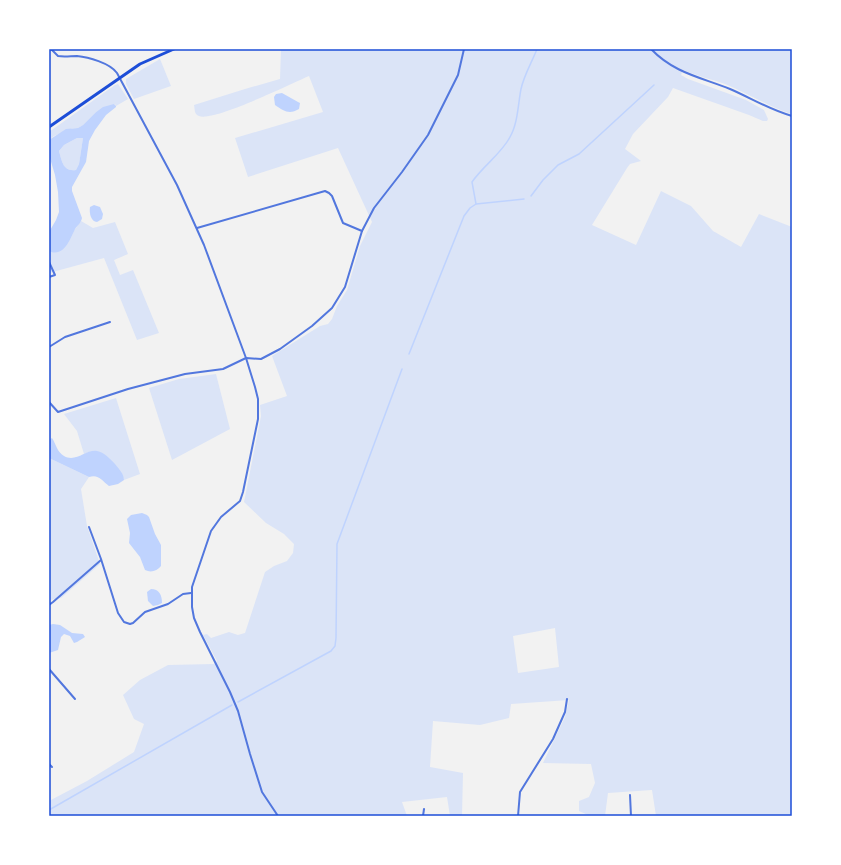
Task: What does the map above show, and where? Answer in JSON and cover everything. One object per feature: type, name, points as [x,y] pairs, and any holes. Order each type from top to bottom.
[{"type":"main road","points":[[49,126],[140,64],[174,49]]},
{"type":"street","points":[[51,49],[58,56],[79,56],[109,65],[114,69],[177,185],[197,228],[246,358],[256,393],[258,409],[254,441],[243,492],[240,502],[221,517],[210,531],[191,593],[194,618],[236,705],[262,792],[278,816]]},
{"type":"street","points":[[49,402],[58,412],[128,389],[185,374],[224,369],[246,358],[261,359],[269,356],[312,326],[332,308],[345,287],[362,231],[374,208],[428,135],[458,75],[464,49]]},
{"type":"street","points":[[651,49],[659,58],[686,73],[730,89],[776,112],[792,116]]},
{"type":"street","points":[[197,228],[325,192],[332,196],[343,223],[362,231]]},
{"type":"street","points":[[49,262],[55,275],[49,277]]},
{"type":"street","points":[[49,347],[65,338],[110,322]]},
{"type":"street","points":[[89,527],[118,613],[122,620],[126,623],[133,622],[145,612],[168,604],[183,594],[191,593]]},
{"type":"street","points":[[49,605],[101,559]]},
{"type":"street","points":[[49,670],[75,699]]},
{"type":"street","points":[[518,816],[520,792],[554,739],[565,712],[567,699]]},
{"type":"street","points":[[49,764],[52,767]]},
{"type":"street","points":[[630,795],[631,816]]},
{"type":"street","points":[[423,816],[424,809]]},
{"type":"shaded area","points":[[281,49],[792,49],[791,114],[725,84],[683,70],[681,75],[688,79],[746,100],[764,110],[768,119],[767,121],[763,121],[673,88],[668,97],[633,134],[625,149],[641,161],[630,164],[592,225],[636,245],[661,191],[691,206],[713,231],[741,247],[759,214],[792,227],[792,816],[656,816],[652,790],[608,793],[605,816],[590,816],[579,811],[579,801],[589,797],[595,783],[591,764],[543,763],[565,717],[569,700],[511,704],[509,718],[480,725],[433,721],[430,767],[463,773],[462,816],[450,816],[447,797],[402,802],[407,816],[49,816],[49,801],[87,781],[134,752],[144,724],[134,719],[123,695],[140,680],[168,665],[214,664],[217,661],[203,635],[207,634],[211,638],[229,632],[238,635],[245,633],[265,572],[274,566],[287,561],[293,553],[294,544],[284,534],[266,523],[244,502],[261,416],[260,405],[287,396],[272,356],[320,326],[328,324],[332,319],[337,306],[347,290],[360,246],[372,222],[338,148],[248,177],[235,138],[323,112],[309,76],[252,101],[220,113],[199,116],[195,113],[194,105],[280,79]],"holes":[[[555,628],[559,667],[518,673],[513,636]]]},
{"type":"shaded area","points":[[160,59],[171,86],[134,99],[126,84],[126,79]]},
{"type":"shaded area","points":[[118,84],[128,99],[116,106],[115,104],[95,113],[78,128],[73,128],[54,136],[49,140],[49,132]]},
{"type":"shaded area","points":[[77,138],[83,138],[79,164],[76,170],[72,170],[66,168],[59,151],[64,145]]},
{"type":"shaded area","points":[[81,221],[93,228],[115,222],[128,254],[114,260],[120,275],[133,270],[159,333],[137,340],[104,258],[49,273],[49,252],[76,228]]},
{"type":"shaded area","points":[[216,374],[230,429],[172,460],[149,388],[179,379]]},
{"type":"shaded area","points":[[116,398],[140,474],[124,480],[124,478],[92,451],[84,454],[77,431],[64,414]]},
{"type":"shaded area","points":[[49,458],[89,477],[81,489],[87,526],[100,564],[61,598],[50,600]]},
{"type":"water","points":[[282,93],[300,103],[299,109],[292,112],[287,112],[275,105],[274,97],[276,94]]},
{"type":"water","points":[[114,104],[116,106],[106,115],[89,141],[86,162],[72,187],[82,220],[75,229],[69,242],[62,250],[59,252],[49,251],[49,232],[59,212],[58,192],[49,155],[49,140],[66,129],[78,128],[83,125],[103,107]],"holes":[[[77,138],[83,138],[79,164],[76,170],[66,168],[59,151],[64,145]]]},
{"type":"water","points":[[94,205],[100,207],[103,214],[102,219],[97,222],[92,219],[90,214],[90,207]]},
{"type":"water","points":[[52,438],[60,452],[68,458],[77,457],[93,451],[102,453],[115,464],[124,480],[118,484],[109,486],[98,477],[89,477],[49,458],[49,440]]},
{"type":"water","points":[[142,513],[149,517],[161,545],[161,566],[154,571],[145,570],[140,557],[129,543],[130,533],[127,519],[131,515]]},
{"type":"water","points":[[151,589],[160,593],[162,603],[153,606],[148,601],[147,592]]},
{"type":"water","points":[[49,625],[60,625],[72,633],[83,634],[85,637],[74,643],[70,636],[64,634],[61,637],[58,650],[49,653]]},
{"type":"waterway","points":[[409,354],[464,216],[470,208],[476,204],[472,182],[481,170],[507,143],[513,132],[522,84],[537,49]]},
{"type":"waterway","points":[[531,196],[543,180],[558,165],[579,154],[654,85]]},
{"type":"waterway","points":[[476,204],[524,199]]},
{"type":"waterway","points":[[238,702],[331,651],[335,646],[337,544],[402,369]]},
{"type":"waterway","points":[[49,810],[232,705]]}]
